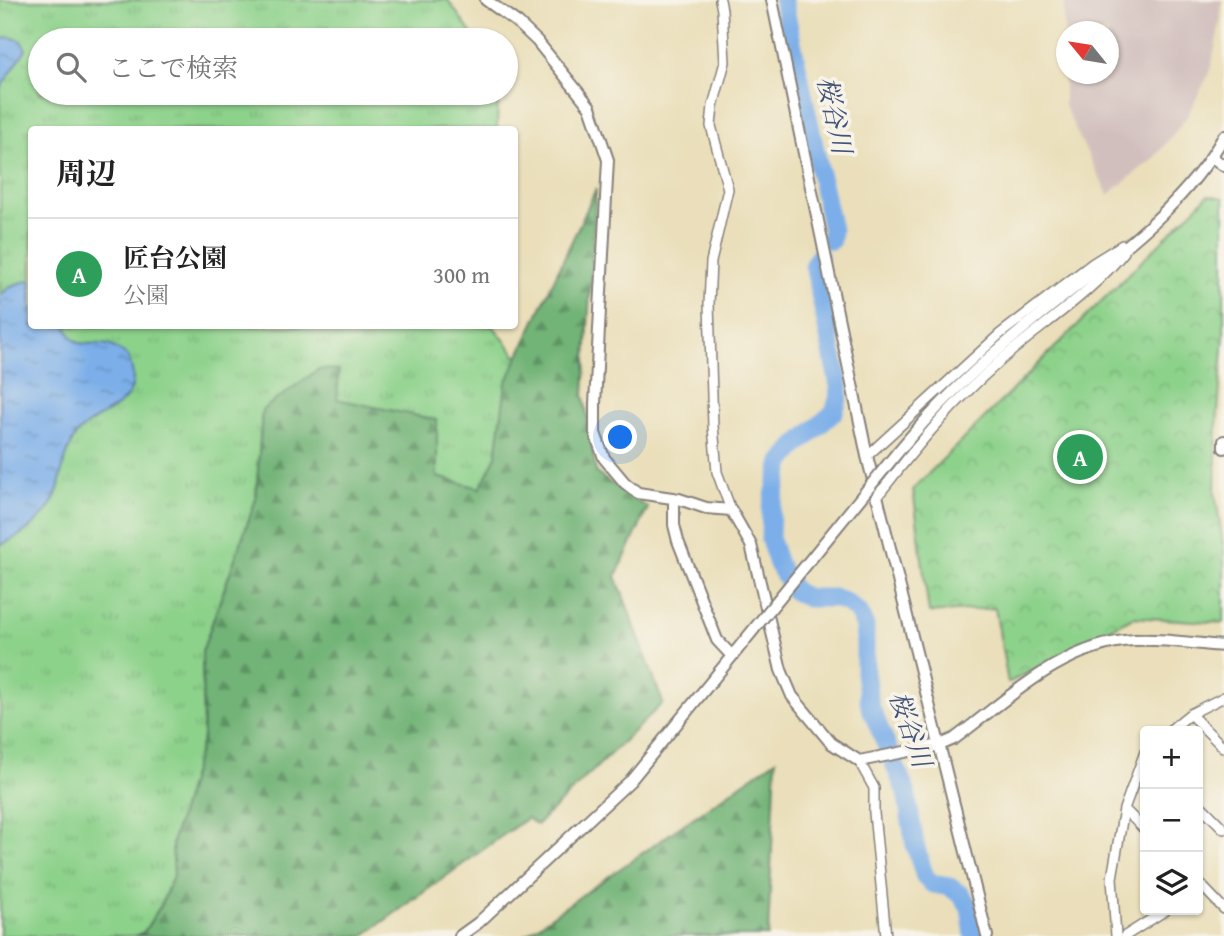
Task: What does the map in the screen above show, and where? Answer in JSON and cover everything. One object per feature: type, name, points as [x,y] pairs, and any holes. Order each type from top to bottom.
[{"type":"street","points":[[486,0],[518,23],[537,41],[590,107],[607,160],[595,404],[595,433],[604,458],[625,483],[638,493],[674,498],[706,508],[731,510]]},
{"type":"street","points":[[719,0],[725,62],[713,106],[711,126],[728,189],[711,262],[709,303],[717,472],[731,510],[751,545],[781,670],[792,696],[831,743],[859,761],[874,788],[886,936]]},
{"type":"street","points":[[772,0],[876,498],[987,936]]},
{"type":"street","points":[[460,936],[478,923],[630,781],[897,453],[951,392],[1185,192],[1212,157],[1224,136]]},
{"type":"street","points":[[1212,157],[1224,166]]},
{"type":"street","points":[[867,456],[1000,334],[1093,262],[1135,237]]},
{"type":"street","points":[[876,498],[932,428],[966,391],[1000,360],[1106,275],[1135,237]]},
{"type":"street","points":[[1224,441],[1224,448]]},
{"type":"street","points":[[674,498],[674,525],[678,541],[717,640],[734,653]]},
{"type":"street","points":[[859,761],[940,745],[954,739],[1049,668],[1094,646],[1131,640],[1172,639],[1224,646]]},
{"type":"street","points":[[1176,726],[1190,714],[1224,697]]},
{"type":"street","points":[[1190,714],[1224,748]]},
{"type":"street","points":[[1116,936],[1112,878],[1124,809],[1140,766]]},
{"type":"street","points":[[1203,808],[1224,830]]},
{"type":"street","points":[[1124,809],[1140,825]]},
{"type":"street","points":[[1203,890],[1224,909]]},
{"type":"street","points":[[1125,936],[1158,915]]},
{"type":"shaded area","points":[[1064,0],[1222,0],[1210,72],[1186,118],[1155,157],[1108,195],[1064,106],[1064,84],[1119,84],[1119,21],[1064,21]]},
{"type":"green space","points":[[0,0],[448,0],[468,28],[28,28],[28,105],[498,105],[497,126],[28,126],[28,329],[495,329],[524,365],[489,494],[431,482],[262,410],[256,499],[202,652],[203,737],[172,843],[174,874],[161,905],[144,932],[135,936],[0,936]]},
{"type":"green space","points":[[596,189],[584,396],[596,473],[648,508],[616,576],[663,703],[537,825],[527,818],[363,936],[135,936],[144,932],[161,905],[174,874],[172,843],[203,737],[202,652],[256,499],[262,410],[319,369],[339,370],[337,399],[437,420],[437,477],[480,488],[496,456],[506,383]]},
{"type":"green space","points":[[1208,195],[1224,198],[1224,336],[1215,492],[1224,551],[1224,623],[1133,617],[1008,683],[995,608],[929,613],[913,489]]},
{"type":"green space","points":[[776,760],[768,936],[524,936],[552,916]]},
{"type":"water","points":[[9,37],[20,40],[26,49],[0,89],[0,39]]},
{"type":"water","points":[[28,281],[28,329],[68,329],[78,343],[108,345],[128,356],[133,374],[132,388],[126,398],[82,429],[73,440],[59,486],[44,514],[19,536],[0,545],[0,295],[13,285]]},
{"type":"waterway","name":"桜谷川","points":[[783,0],[832,230],[831,240]]},
{"type":"waterway","name":"桜谷川","points":[[819,257],[814,264],[839,396],[834,412],[782,462],[771,509],[770,540],[778,564],[794,591],[808,598],[835,598],[858,612],[865,626],[865,673],[870,706],[906,792],[915,845],[925,877],[933,884],[950,887],[961,895],[970,908],[974,936]]},
{"type":"place","name":"匠台公園","points":[[1080,457]]}]
